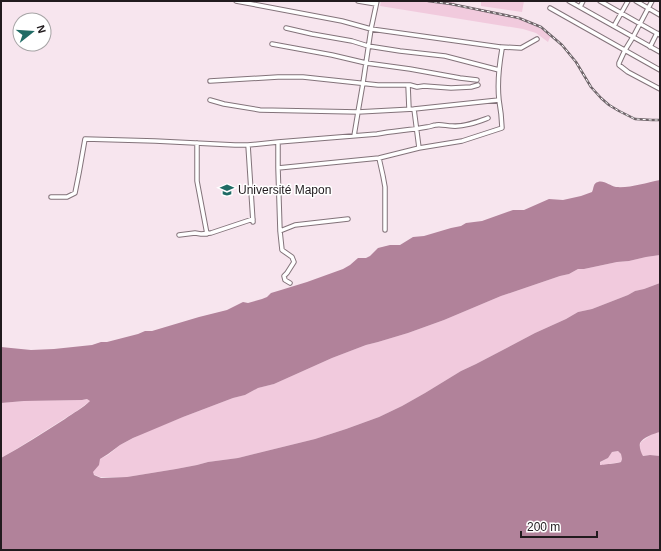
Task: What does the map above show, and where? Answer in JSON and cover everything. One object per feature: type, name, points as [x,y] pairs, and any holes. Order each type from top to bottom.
[{"type":"street","points":[[236,1],[370,29],[501,47],[521,48],[537,39]]},
{"type":"street","points":[[354,136],[370,29],[376,3],[358,1]]},
{"type":"street","points":[[569,1],[660,52]]},
{"type":"street","points":[[580,7],[583,1]]},
{"type":"street","points":[[600,1],[658,34],[650,47]]},
{"type":"street","points":[[614,26],[628,1]]},
{"type":"street","points":[[636,1],[660,15]]},
{"type":"street","points":[[652,1],[621,57],[619,65],[628,72],[660,89]]},
{"type":"street","points":[[550,8],[660,70]]},
{"type":"street","points":[[286,28],[352,41],[368,46],[445,56],[499,70]]},
{"type":"street","points":[[272,44],[366,62],[477,80]]},
{"type":"street","points":[[278,168],[379,158],[419,148],[462,141],[502,128],[498,89],[501,47]]},
{"type":"street","points":[[210,81],[303,77],[378,85],[408,85],[417,87],[452,88],[478,85]]},
{"type":"street","points":[[408,85],[409,110]]},
{"type":"street","points":[[210,100],[260,110],[358,112],[409,110],[499,100]]},
{"type":"street","points":[[414,109],[419,148]]},
{"type":"street","points":[[51,197],[67,197],[75,193],[85,139],[248,145],[377,134],[437,125],[458,126],[478,122],[488,118]]},
{"type":"street","points":[[278,142],[280,231],[282,250],[292,257],[294,262],[284,276],[285,280],[290,283]]},
{"type":"street","points":[[197,143],[197,181],[207,234]]},
{"type":"street","points":[[179,235],[196,233],[207,234],[253,221],[248,145]]},
{"type":"street","points":[[379,158],[385,187],[385,230]]},
{"type":"street","points":[[280,231],[295,225],[348,220]]},
{"type":"shaded area","points":[[381,1],[453,1],[458,7],[460,5],[518,17],[551,35],[548,42],[536,33],[523,29],[380,6]]},
{"type":"shaded area","points":[[481,1],[524,1],[522,12],[481,6]]},
{"type":"shaded area","points":[[660,180],[660,255],[578,269],[569,274],[501,296],[444,320],[408,333],[366,345],[332,358],[274,384],[258,388],[245,395],[183,417],[133,438],[100,459],[99,465],[93,472],[94,475],[101,478],[127,477],[176,469],[208,462],[238,458],[315,439],[346,429],[379,417],[402,406],[461,371],[578,312],[592,309],[635,291],[660,283],[660,432],[641,441],[640,450],[643,456],[660,456],[660,550],[1,550],[1,458],[65,419],[90,401],[87,399],[1,403],[1,347],[31,350],[92,345],[145,331],[152,331],[227,310],[243,302],[248,303],[262,299],[271,293],[343,269],[358,258],[366,258],[370,256],[378,248],[390,245],[400,245],[413,237],[424,236],[461,226],[466,223],[482,221],[513,210],[524,210],[549,199],[563,200],[581,196],[592,192],[594,185],[598,182],[616,187],[622,187]],"holes":[[[618,451],[621,454],[621,462],[600,465],[600,462],[608,458],[612,452]]]},
{"type":"shaded area","points":[[660,255],[660,283],[635,291],[592,309],[578,312],[461,371],[402,406],[379,417],[315,439],[238,458],[127,477],[100,477],[93,474],[93,470],[99,464],[100,459],[108,455],[120,445],[143,433],[233,398],[245,395],[258,388],[274,384],[332,358],[366,345],[408,333],[444,320],[501,296],[569,274],[578,269]]},
{"type":"shaded area","points":[[87,399],[90,401],[78,410],[1,458],[1,403]]},
{"type":"shaded area","points":[[660,432],[660,456],[642,456],[640,449],[641,442],[654,433]]},
{"type":"shaded area","points":[[618,451],[621,454],[621,462],[602,466],[600,465],[599,463],[608,458],[612,452]]},
{"type":"railway","points":[[428,1],[451,4],[519,18],[541,27],[562,45],[576,62],[591,87],[609,105],[635,119],[660,120]]},
{"type":"place","name":"Université Mapon","points":[[227,190]]}]
